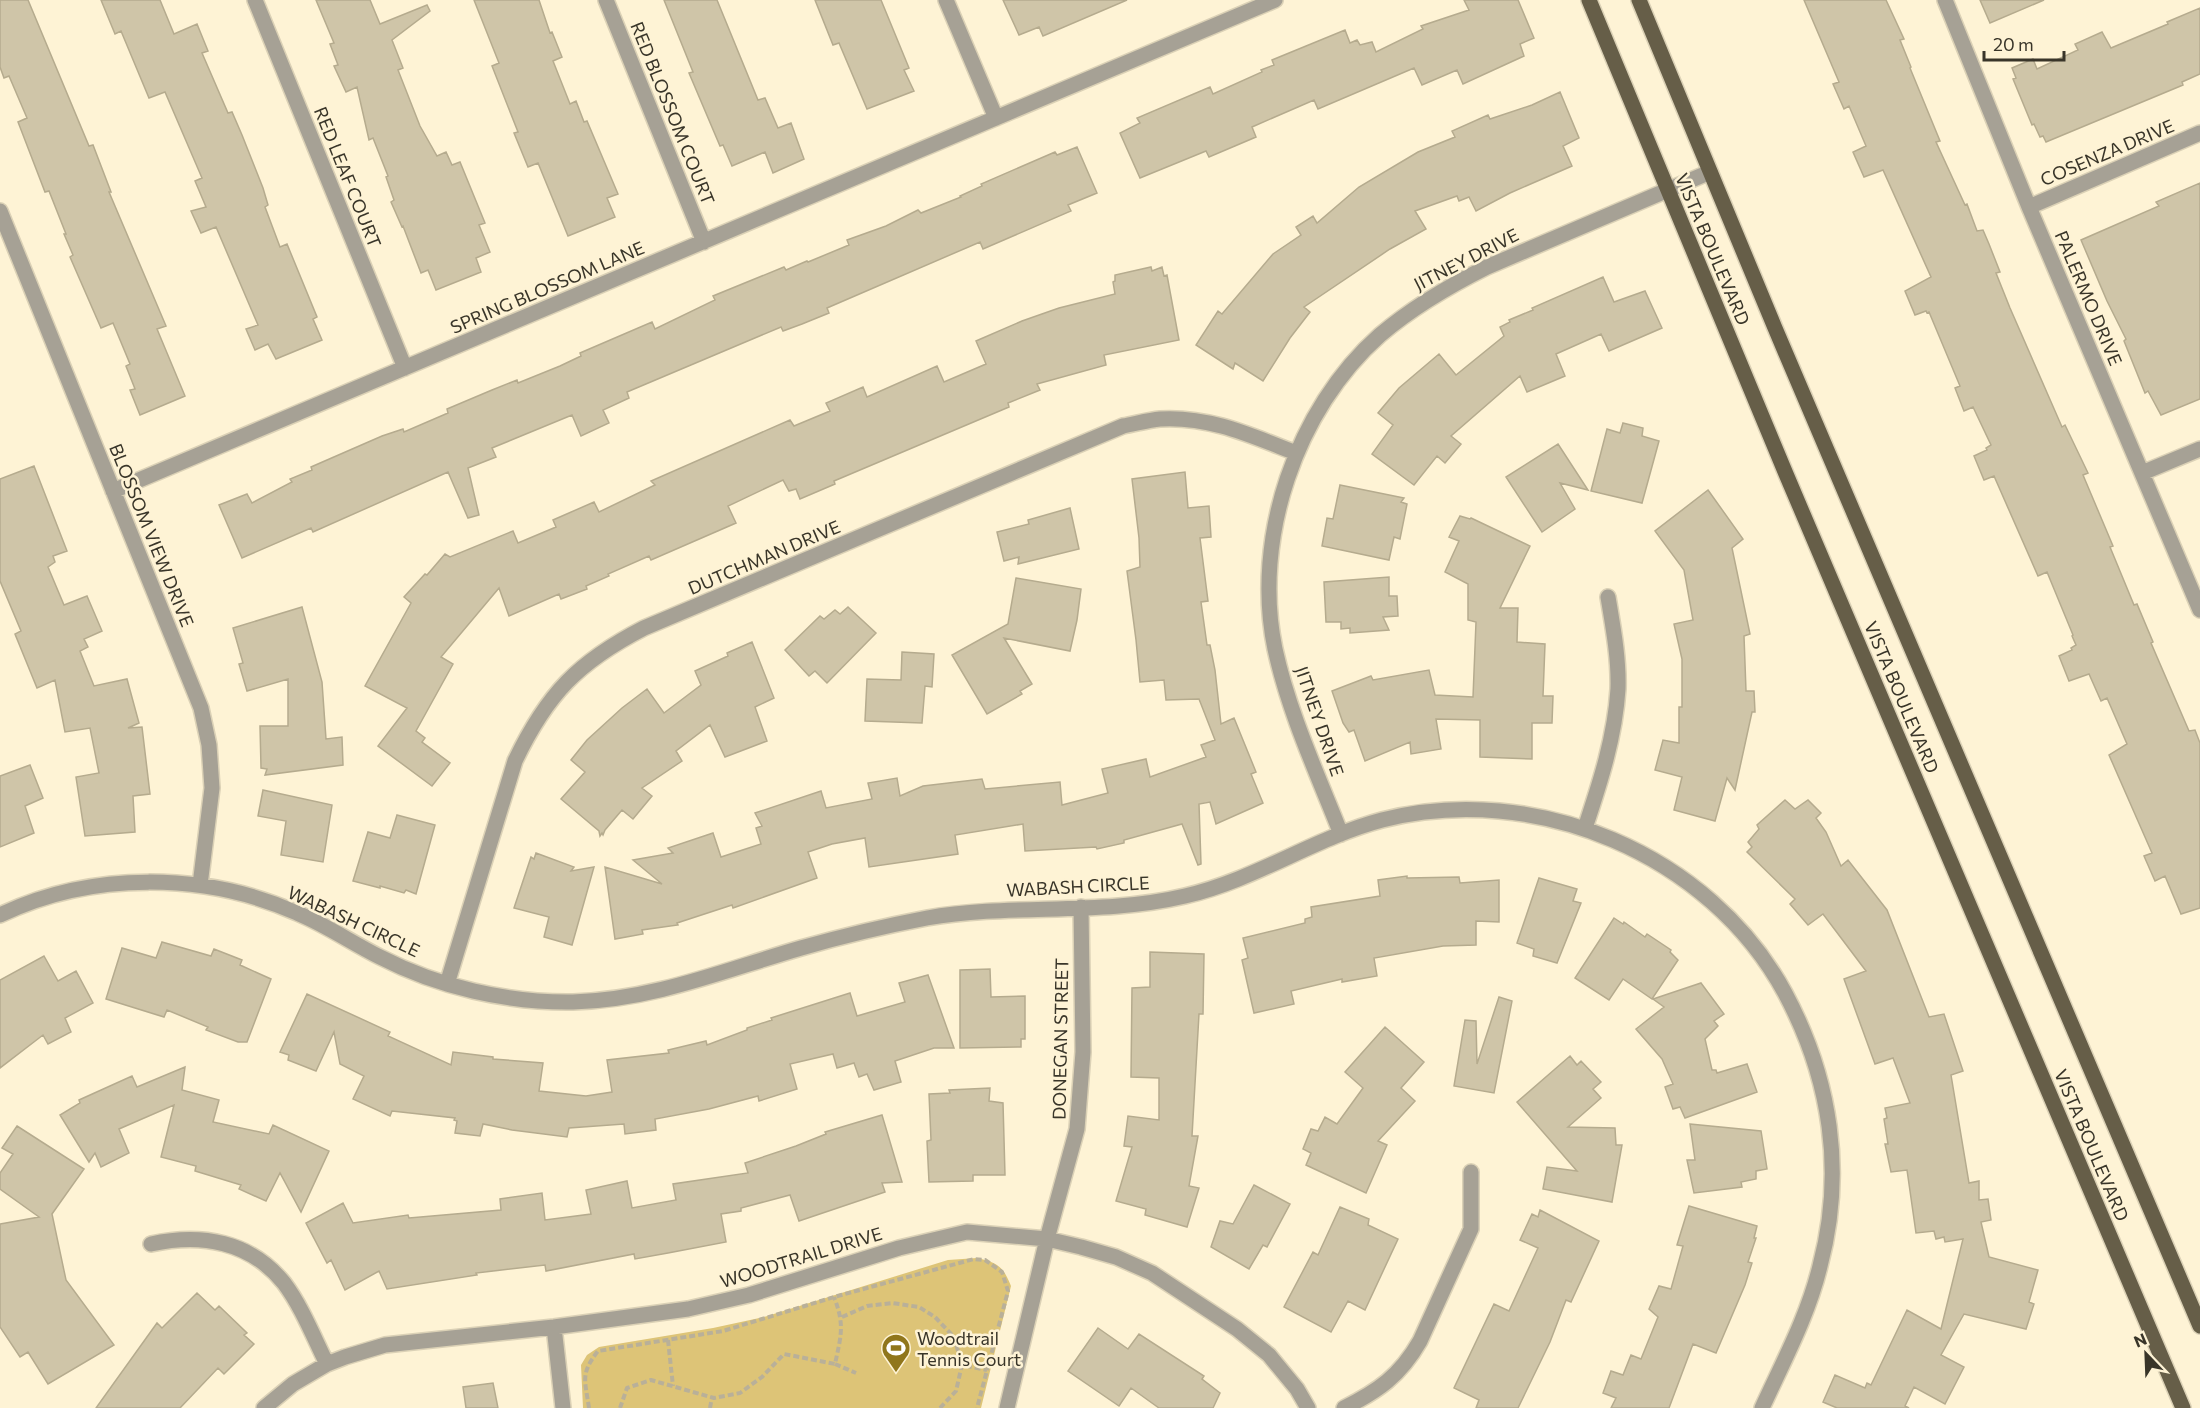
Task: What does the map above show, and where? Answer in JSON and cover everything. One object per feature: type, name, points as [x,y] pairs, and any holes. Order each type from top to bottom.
[{"type":"main road","name":"VISTA BOULEVARD","points":[[1588,0],[1785,474],[2183,1408]]},
{"type":"main road","name":"VISTA BOULEVARD","points":[[1639,0],[2200,1326]]},
{"type":"street","name":"RED LEAF COURT","points":[[255,0],[405,368]]},
{"type":"street","name":"RED BLOSSOM COURT","points":[[606,0],[704,242]]},
{"type":"street","points":[[946,0],[996,118]]},
{"type":"street","name":"SPRING BLOSSOM LANE","points":[[113,491],[1275,0]]},
{"type":"street","name":"PALERMO DRIVE","points":[[1945,0],[2029,207],[2200,610]]},
{"type":"street","name":"COSENZA DRIVE","points":[[2029,207],[2200,134]]},
{"type":"street","name":"JITNEY DRIVE","points":[[1341,834],[1289,700],[1275,648],[1270,598],[1271,549],[1281,499],[1296,453],[1321,405],[1349,367],[1379,336],[1413,309],[1454,284],[1487,267],[1710,172]]},
{"type":"street","name":"BLOSSOM VIEW DRIVE","points":[[0,211],[201,708],[209,746],[212,788],[200,885]]},
{"type":"street","name":"DUTCHMAN DRIVE","points":[[447,984],[515,761],[530,729],[553,696],[582,666],[612,645],[644,628],[1123,426],[1159,419],[1196,420],[1228,426],[1296,453]]},
{"type":"street","points":[[2142,473],[2200,449]]},
{"type":"street","points":[[1585,828],[1612,736],[1618,688],[1616,642],[1608,597]]},
{"type":"street","name":"WABASH CIRCLE","points":[[0,915],[56,894],[104,885],[152,882],[200,885],[244,894],[295,912],[384,960],[447,984],[515,999],[569,1002],[621,999],[669,989],[863,931],[925,919],[1011,909],[1133,905],[1184,897],[1239,881],[1341,834],[1385,820],[1431,812],[1488,810],[1539,816],[1585,828],[1631,847],[1658,862],[1715,904],[1751,942],[1778,980],[1801,1024],[1818,1068],[1828,1114],[1833,1167],[1830,1218],[1820,1268],[1804,1316],[1762,1408]]},
{"type":"street","name":"DONEGAN STREET","points":[[1007,1408],[1047,1239],[1077,1129],[1083,1052],[1081,907]]},
{"type":"street","points":[[1344,1408],[1374,1393],[1395,1376],[1419,1341],[1471,1229],[1471,1172]]},
{"type":"street","name":"WOODTRAIL DRIVE","points":[[264,1408],[294,1384],[327,1364],[386,1345],[658,1314],[720,1302],[899,1248],[955,1234],[986,1232],[1047,1239],[1116,1257],[1152,1273],[1237,1329],[1269,1356],[1297,1389],[1308,1408]]},
{"type":"street","points":[[151,1244],[175,1239],[206,1239],[236,1247],[264,1264],[284,1283],[327,1364]]},
{"type":"street","points":[[554,1327],[563,1408]]},
{"type":"path","points":[[589,1408],[584,1376],[587,1365],[598,1351],[723,1331],[834,1297],[974,1259],[985,1260],[1002,1272],[1008,1291],[977,1408]]},
{"type":"path","points":[[834,1297],[842,1317],[835,1364]]},
{"type":"path","points":[[842,1317],[867,1306],[892,1303],[919,1307],[935,1317],[954,1337],[962,1365],[956,1391],[940,1408]]},
{"type":"path","points":[[668,1340],[673,1386]]},
{"type":"path","points":[[620,1408],[627,1388],[651,1380],[712,1397],[740,1393],[762,1377],[784,1354],[835,1364],[856,1373]]},
{"type":"path","points":[[962,1365],[987,1370]]},
{"type":"path","points":[[710,1408],[712,1397]]},
{"type":"shaded area","points":[[977,1258],[999,1266],[1011,1286],[981,1408],[583,1408],[581,1365],[587,1355],[599,1347],[764,1317],[948,1260]]},
{"type":"building","points":[[0,0],[28,0],[89,146],[93,145],[111,192],[109,192],[166,326],[157,329],[185,396],[140,415],[130,390],[135,389],[126,366],[130,364],[113,323],[101,328],[70,257],[73,255],[49,191],[45,192],[18,122],[27,118],[9,76],[4,78],[0,67]]},
{"type":"building","points":[[101,0],[160,0],[174,34],[197,24],[208,51],[202,53],[228,113],[232,112],[242,135],[263,188],[268,205],[265,207],[280,247],[287,244],[317,317],[313,319],[322,340],[276,359],[268,344],[255,350],[246,329],[258,325],[216,227],[201,233],[191,211],[206,207],[195,181],[202,178],[165,92],[149,98],[121,31],[115,34]]},
{"type":"building","points":[[316,0],[370,0],[380,24],[427,5],[430,11],[392,40],[403,68],[398,70],[420,126],[437,156],[446,152],[452,165],[460,162],[485,223],[479,225],[490,252],[476,258],[481,272],[436,290],[428,270],[421,273],[391,202],[394,200],[386,177],[388,176],[373,138],[369,140],[357,87],[346,92],[334,66],[338,65],[330,44],[334,43]]},
{"type":"building","points":[[474,0],[539,0],[550,33],[552,32],[562,57],[553,61],[570,104],[576,101],[584,122],[587,121],[618,194],[607,198],[615,217],[568,236],[538,163],[528,167],[514,133],[518,132],[492,66],[499,63]]},
{"type":"building","points":[[664,0],[717,0],[758,100],[765,98],[778,128],[791,123],[804,159],[773,173],[765,152],[732,166],[723,145],[720,146],[689,73],[693,72]]},
{"type":"building","points":[[815,0],[881,0],[909,68],[904,70],[914,91],[867,109],[839,43],[833,45]]},
{"type":"building","points":[[1003,0],[1127,0],[1043,36],[1039,27],[1019,35]]},
{"type":"building","points":[[1464,0],[1518,0],[1534,38],[1520,44],[1524,56],[1463,84],[1457,70],[1422,85],[1414,68],[1318,109],[1314,100],[1252,127],[1256,137],[1209,157],[1206,151],[1140,178],[1120,133],[1140,123],[1137,118],[1210,87],[1213,94],[1262,72],[1261,70],[1274,65],[1272,60],[1345,30],[1350,43],[1357,40],[1360,45],[1372,42],[1376,52],[1423,29],[1421,26],[1469,10]]},
{"type":"building","points":[[1804,0],[1886,0],[1904,39],[1900,40],[1940,141],[1936,142],[1965,205],[1967,204],[1977,231],[1983,230],[2000,272],[1996,273],[2010,308],[2062,427],[2065,425],[2088,473],[2083,475],[2113,546],[2110,547],[2134,605],[2137,604],[2153,642],[2151,643],[2189,731],[2195,730],[2200,743],[2200,908],[2181,914],[2165,876],[2155,881],[2144,856],[2152,853],[2109,755],[2127,744],[2107,698],[2101,701],[2089,674],[2069,681],[2059,656],[2072,650],[2071,648],[2076,645],[2073,635],[2047,572],[2038,576],[1994,476],[1984,480],[1974,456],[1987,450],[1986,448],[1991,445],[1973,407],[1964,411],[1955,388],[1960,386],[1929,312],[1915,315],[1905,291],[1931,277],[1883,170],[1864,177],[1853,152],[1866,146],[1849,106],[1844,109],[1833,84],[1839,82]]},
{"type":"building","points":[[1980,0],[2044,0],[1990,23]]},
{"type":"building","points":[[2200,8],[2200,74],[2182,82],[2183,85],[2046,142],[2043,136],[2040,137],[2034,124],[2032,125],[2013,79],[2016,78],[2012,68],[2033,59],[2037,69],[2078,50],[2075,44],[2102,32],[2111,48]]},
{"type":"building","points":[[1560,92],[1579,138],[1563,146],[1572,166],[1510,193],[1476,211],[1469,197],[1459,201],[1457,196],[1415,211],[1426,229],[1390,249],[1304,307],[1310,312],[1290,338],[1263,381],[1235,363],[1233,369],[1196,345],[1218,311],[1222,314],[1273,254],[1301,235],[1296,227],[1313,216],[1317,223],[1359,187],[1418,152],[1455,137],[1452,131],[1488,115],[1490,119],[1532,105]]},
{"type":"building","points":[[1077,147],[1097,193],[1068,205],[1071,211],[983,249],[980,242],[827,308],[829,313],[783,331],[781,327],[627,392],[629,398],[603,410],[609,423],[581,436],[572,415],[492,448],[496,457],[468,468],[479,515],[468,518],[448,472],[313,532],[311,528],[242,558],[219,505],[247,494],[252,503],[292,482],[290,479],[312,470],[311,467],[382,436],[403,429],[404,432],[448,413],[447,409],[517,380],[518,383],[560,366],[581,356],[580,353],[652,322],[655,329],[715,300],[713,296],[784,267],[786,270],[808,262],[849,245],[847,240],[886,226],[918,210],[921,213],[961,197],[982,186],[981,184],[1055,152],[1057,155]]},
{"type":"building","points":[[2200,183],[2200,399],[2161,415],[2148,391],[2145,393],[2124,341],[2126,339],[2081,240],[2159,206],[2156,202]]},
{"type":"building","points":[[1151,267],[1152,271],[1162,267],[1164,276],[1167,275],[1179,340],[1104,355],[1106,365],[1037,384],[1040,390],[1008,403],[1009,407],[834,481],[835,484],[800,499],[796,489],[789,491],[783,480],[728,506],[736,523],[651,560],[649,556],[608,574],[609,576],[586,586],[587,589],[561,599],[559,594],[509,616],[499,588],[441,657],[453,664],[416,731],[425,738],[422,742],[450,763],[432,786],[378,746],[407,708],[365,686],[411,603],[404,597],[445,554],[450,557],[513,531],[518,543],[556,527],[553,520],[594,502],[599,512],[655,485],[651,481],[790,420],[794,426],[830,411],[826,403],[863,387],[867,397],[937,366],[944,382],[986,364],[976,341],[1059,308],[1115,294],[1113,282],[1115,275]]},
{"type":"building","points":[[1603,277],[1614,302],[1645,291],[1662,328],[1609,351],[1601,334],[1556,354],[1565,376],[1527,392],[1520,376],[1451,436],[1461,444],[1445,463],[1437,456],[1414,485],[1372,454],[1393,425],[1378,413],[1399,388],[1439,354],[1456,375],[1504,336],[1500,327],[1510,322],[1509,320]]},
{"type":"building","points":[[1623,423],[1643,428],[1642,436],[1659,441],[1642,503],[1591,491],[1607,429],[1620,433]]},
{"type":"building","points":[[1558,444],[1588,490],[1560,483],[1575,509],[1542,532],[1506,477]]},
{"type":"building","points":[[34,466],[67,551],[53,556],[55,562],[48,567],[64,605],[87,596],[102,631],[84,639],[88,647],[80,651],[94,686],[127,679],[139,723],[128,728],[142,727],[150,794],[133,796],[135,832],[85,836],[76,777],[99,773],[90,728],[65,732],[55,680],[37,688],[15,634],[21,631],[0,581],[0,479]]},
{"type":"building","points":[[1185,472],[1188,508],[1209,506],[1211,537],[1200,538],[1208,601],[1201,602],[1207,645],[1210,645],[1215,670],[1221,724],[1234,718],[1256,772],[1251,774],[1263,803],[1216,824],[1210,802],[1199,804],[1201,864],[1198,865],[1182,824],[1124,840],[1124,843],[1097,849],[1096,847],[1025,851],[1023,824],[955,835],[958,854],[869,867],[865,838],[832,844],[808,852],[817,878],[733,908],[732,905],[677,923],[678,925],[642,930],[643,934],[615,939],[605,867],[662,884],[633,860],[673,853],[668,848],[713,833],[721,857],[761,844],[756,828],[762,826],[755,813],[821,791],[826,808],[872,799],[868,783],[897,778],[900,796],[923,786],[982,779],[985,789],[1060,782],[1062,805],[1108,793],[1102,769],[1146,759],[1150,777],[1206,757],[1201,745],[1215,740],[1199,699],[1166,700],[1164,680],[1140,682],[1127,571],[1140,567],[1132,479]]},
{"type":"building","points":[[1340,485],[1404,498],[1401,502],[1407,504],[1400,539],[1394,537],[1389,560],[1322,546],[1327,518],[1333,519]]},
{"type":"building","points":[[1708,490],[1743,539],[1732,548],[1750,634],[1744,636],[1746,691],[1754,691],[1755,712],[1752,712],[1735,790],[1727,778],[1715,821],[1674,810],[1682,777],[1655,770],[1663,740],[1679,743],[1682,659],[1674,624],[1693,620],[1684,570],[1655,531]]},
{"type":"building","points":[[1070,508],[1079,549],[1018,564],[1019,557],[1004,561],[997,532],[1029,524],[1028,520]]},
{"type":"building","points":[[1460,516],[1471,518],[1530,546],[1500,608],[1518,608],[1517,642],[1545,644],[1543,696],[1553,696],[1552,723],[1532,723],[1532,759],[1480,757],[1480,720],[1436,719],[1441,749],[1411,754],[1410,742],[1365,761],[1354,730],[1349,732],[1343,723],[1332,691],[1371,676],[1373,680],[1429,670],[1435,695],[1473,697],[1476,622],[1468,620],[1468,584],[1445,572],[1459,541],[1449,537]]},
{"type":"building","points":[[1389,577],[1389,596],[1397,596],[1398,616],[1383,617],[1389,630],[1350,633],[1350,628],[1341,629],[1341,622],[1326,622],[1324,582]]},
{"type":"building","points":[[1016,578],[1081,589],[1077,620],[1070,651],[1004,638],[1032,684],[1020,691],[1022,694],[987,714],[952,655],[1008,624]]},
{"type":"building","points":[[302,607],[322,682],[326,739],[342,737],[343,765],[265,775],[267,769],[261,768],[260,726],[288,726],[288,679],[247,691],[239,664],[243,663],[233,628]]},
{"type":"building","points":[[848,607],[876,633],[827,683],[815,671],[809,676],[785,650],[820,616],[824,619],[835,610],[840,614]]},
{"type":"building","points":[[752,642],[774,698],[755,707],[767,741],[725,757],[710,725],[676,751],[682,761],[642,788],[652,796],[633,819],[622,810],[600,836],[599,831],[561,799],[585,772],[571,760],[587,740],[622,708],[647,689],[664,713],[701,685],[695,671]]},
{"type":"building","points":[[902,652],[934,654],[932,687],[925,686],[922,723],[865,721],[867,679],[901,680]]},
{"type":"building","points":[[30,765],[43,798],[25,806],[34,833],[0,847],[0,776]]},
{"type":"building","points":[[263,790],[332,805],[323,862],[281,855],[286,821],[258,816]]},
{"type":"building","points":[[1785,800],[1795,809],[1808,800],[1821,813],[1816,818],[1826,832],[1841,866],[1848,860],[1887,910],[1929,1017],[1944,1014],[1963,1071],[1951,1075],[1969,1183],[1979,1181],[1979,1200],[1988,1199],[1991,1220],[1981,1222],[1989,1257],[2038,1270],[2029,1302],[2034,1304],[2026,1329],[1964,1314],[1941,1355],[1964,1367],[1945,1404],[1914,1387],[1905,1406],[1909,1408],[1837,1408],[1823,1402],[1835,1375],[1865,1388],[1867,1383],[1871,1385],[1907,1310],[1941,1329],[1963,1239],[1945,1242],[1944,1237],[1936,1239],[1934,1231],[1916,1233],[1907,1170],[1891,1172],[1885,1144],[1888,1144],[1884,1119],[1887,1118],[1885,1108],[1910,1103],[1893,1058],[1875,1064],[1844,979],[1866,971],[1823,914],[1808,925],[1790,904],[1795,899],[1747,852],[1752,847],[1748,842],[1759,829],[1757,825]]},
{"type":"building","points":[[397,815],[435,825],[416,894],[406,890],[404,893],[353,881],[368,832],[390,838]]},
{"type":"building","points":[[536,853],[574,867],[571,871],[594,867],[572,945],[544,937],[549,917],[514,908],[531,857],[534,859]]},
{"type":"building","points":[[1407,876],[1407,878],[1459,877],[1460,883],[1499,880],[1499,922],[1476,921],[1476,945],[1443,946],[1374,958],[1377,976],[1342,982],[1342,979],[1291,991],[1294,1004],[1254,1013],[1242,960],[1248,958],[1243,938],[1305,923],[1305,919],[1312,917],[1311,907],[1380,896],[1378,880]]},
{"type":"building","points":[[1539,878],[1577,889],[1573,901],[1581,903],[1557,963],[1533,956],[1534,949],[1517,943]]},
{"type":"building","points":[[1614,918],[1623,924],[1624,922],[1645,937],[1647,934],[1671,950],[1670,952],[1678,960],[1652,999],[1623,979],[1609,1000],[1575,978]]},
{"type":"building","points":[[162,942],[211,956],[214,949],[242,960],[240,965],[271,979],[247,1042],[238,1042],[206,1030],[208,1027],[167,1010],[164,1017],[106,999],[122,948],[156,958]]},
{"type":"building","points":[[1150,952],[1204,954],[1203,1014],[1199,1014],[1192,1136],[1198,1136],[1189,1186],[1199,1188],[1187,1227],[1145,1215],[1146,1209],[1116,1201],[1132,1147],[1124,1146],[1128,1116],[1159,1120],[1159,1078],[1131,1077],[1132,988],[1150,987]]},
{"type":"building","points":[[44,956],[58,981],[76,971],[93,1003],[65,1018],[71,1032],[48,1044],[43,1035],[0,1068],[0,980]]},
{"type":"building","points":[[990,969],[991,997],[1025,996],[1025,1039],[1021,1039],[1021,1047],[960,1048],[960,970]]},
{"type":"building","points":[[928,975],[954,1048],[934,1048],[895,1061],[901,1082],[874,1090],[867,1074],[859,1077],[854,1063],[837,1068],[833,1054],[790,1064],[797,1089],[759,1101],[758,1096],[709,1109],[655,1119],[656,1130],[625,1134],[624,1124],[569,1128],[567,1137],[483,1124],[480,1136],[455,1133],[457,1121],[454,1120],[455,1118],[392,1111],[390,1116],[353,1099],[364,1076],[340,1064],[334,1032],[316,1071],[288,1060],[289,1055],[280,1052],[307,994],[390,1032],[388,1036],[451,1065],[453,1052],[493,1057],[493,1059],[543,1063],[539,1091],[586,1096],[612,1092],[607,1060],[669,1053],[668,1050],[706,1041],[707,1045],[772,1020],[771,1018],[850,993],[857,1016],[905,1002],[899,983]]},
{"type":"building","points":[[1701,983],[1724,1014],[1714,1021],[1718,1026],[1705,1039],[1712,1070],[1716,1070],[1717,1073],[1747,1064],[1757,1092],[1685,1118],[1680,1107],[1673,1109],[1665,1087],[1673,1084],[1662,1059],[1636,1029],[1664,1007],[1653,999]]},
{"type":"building","points":[[1499,997],[1512,1001],[1494,1093],[1454,1086],[1465,1020],[1476,1021],[1477,1064]]},
{"type":"building","points":[[1385,1027],[1424,1062],[1401,1088],[1415,1101],[1378,1141],[1387,1145],[1366,1193],[1306,1165],[1311,1153],[1303,1149],[1311,1129],[1318,1131],[1325,1117],[1337,1124],[1363,1088],[1345,1072]]},
{"type":"building","points":[[1570,1056],[1577,1065],[1581,1061],[1601,1082],[1593,1089],[1601,1098],[1568,1127],[1615,1128],[1616,1145],[1622,1145],[1612,1202],[1543,1189],[1547,1167],[1577,1171],[1517,1102]]},
{"type":"building","points":[[185,1067],[182,1090],[219,1100],[213,1122],[269,1134],[273,1125],[329,1151],[301,1212],[280,1173],[266,1201],[239,1189],[241,1185],[195,1171],[196,1166],[161,1157],[174,1105],[119,1129],[129,1153],[101,1167],[95,1153],[89,1162],[60,1115],[80,1103],[79,1100],[132,1076],[137,1087]]},
{"type":"building","points":[[990,1088],[989,1101],[1003,1103],[1005,1175],[973,1175],[973,1181],[929,1182],[927,1141],[931,1140],[929,1094],[950,1093],[949,1090]]},
{"type":"building","points":[[882,1115],[902,1182],[882,1183],[885,1192],[799,1221],[790,1195],[741,1208],[741,1211],[721,1214],[726,1242],[668,1253],[635,1259],[634,1254],[546,1271],[545,1265],[476,1273],[477,1275],[387,1289],[379,1271],[345,1290],[331,1260],[327,1263],[306,1223],[343,1203],[353,1223],[408,1215],[409,1218],[501,1210],[500,1199],[542,1193],[545,1220],[591,1214],[586,1190],[627,1181],[632,1208],[676,1200],[673,1184],[748,1173],[745,1163],[796,1146],[826,1134],[825,1132]]},
{"type":"building","points":[[1690,1124],[1761,1131],[1767,1169],[1756,1171],[1756,1179],[1741,1182],[1742,1187],[1694,1193],[1687,1160],[1695,1160]]},
{"type":"building","points":[[17,1126],[84,1169],[52,1214],[66,1280],[114,1345],[48,1384],[28,1352],[20,1357],[0,1327],[0,1224],[39,1217],[0,1189],[0,1173],[13,1154],[2,1148]]},
{"type":"building","points":[[1254,1185],[1290,1204],[1267,1247],[1263,1245],[1249,1269],[1211,1247],[1220,1221],[1233,1224]]},
{"type":"building","points":[[1689,1206],[1757,1226],[1754,1238],[1756,1238],[1748,1262],[1752,1263],[1745,1285],[1716,1353],[1693,1344],[1669,1408],[1611,1408],[1616,1398],[1603,1393],[1611,1371],[1623,1375],[1631,1355],[1641,1359],[1658,1317],[1649,1309],[1659,1286],[1671,1289],[1683,1246],[1677,1245]]},
{"type":"building","points":[[1340,1207],[1369,1219],[1368,1225],[1398,1239],[1365,1310],[1348,1301],[1331,1332],[1284,1307],[1313,1252],[1318,1255]]},
{"type":"building","points":[[1540,1210],[1599,1241],[1571,1302],[1566,1300],[1550,1342],[1518,1408],[1476,1408],[1479,1400],[1454,1388],[1494,1304],[1509,1311],[1538,1248],[1520,1240],[1532,1214],[1538,1217]]},
{"type":"building","points":[[197,1293],[215,1310],[219,1306],[247,1333],[244,1335],[254,1344],[224,1374],[218,1368],[180,1408],[96,1408],[157,1323],[162,1328]]},
{"type":"building","points":[[1098,1328],[1128,1349],[1139,1334],[1204,1376],[1202,1379],[1220,1393],[1213,1408],[1159,1408],[1131,1388],[1119,1406],[1068,1371]]},
{"type":"building","points":[[493,1383],[498,1408],[466,1408],[463,1387]]},
{"type":"place","name":"Woodtrail Tennis Court","points":[[896,1374]]}]
